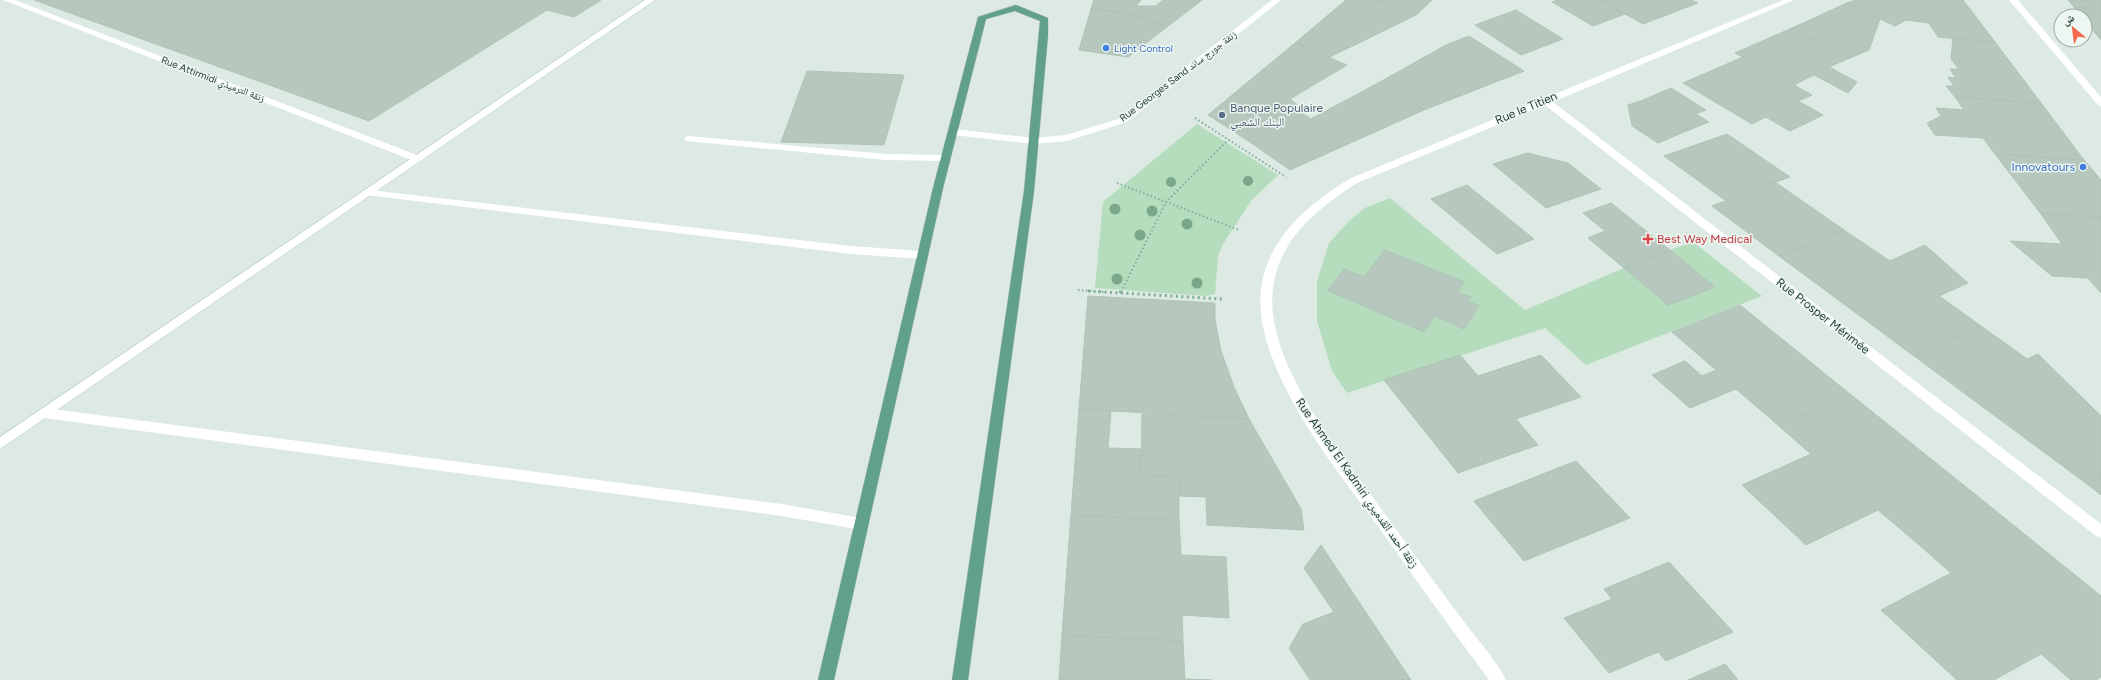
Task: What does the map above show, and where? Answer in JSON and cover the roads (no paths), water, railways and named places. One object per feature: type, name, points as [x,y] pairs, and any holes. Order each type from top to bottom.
[{"type":"main road","points":[[826,680],[922,255],[982,17],[1018,4],[1045,20],[1029,190],[960,680]]},
{"type":"street","name":"Rue Attirmidi زنقة الترميذي","points":[[7,0],[418,159]]},
{"type":"street","points":[[0,444],[651,0]]},
{"type":"street","name":"Rue Georges Sand زنقة جورج ساند","points":[[953,132],[1034,141],[1067,138],[1124,120],[1277,0]]},
{"type":"street","name":"Rue le Titien","points":[[1281,244],[1300,220],[1325,198],[1353,181],[1545,100],[1790,0]]},
{"type":"street","points":[[2013,0],[2101,103]]},
{"type":"street","name":"Rue Prosper Mérimée","points":[[1545,100],[2101,532]]},
{"type":"street","points":[[688,139],[886,157],[946,158]]},
{"type":"street","points":[[370,193],[851,250],[922,255]]},
{"type":"street","name":"Rue Ahmed El Kadmiri زنقة أحمد القدميري","points":[[1281,244],[1272,267],[1267,289],[1268,312],[1273,337],[1281,363],[1296,396],[1377,514],[1498,680]]},
{"type":"street","points":[[44,413],[782,510],[861,524]]},
{"type":"place","name":"Light Control","points":[[1106,48]]},
{"type":"place","name":"Banque Populaire البنك الشعبي","points":[[1222,115]]},
{"type":"place","name":"Innovatours","points":[[2083,167]]},
{"type":"place","name":"Best Way Medical","points":[[1648,239]]}]
